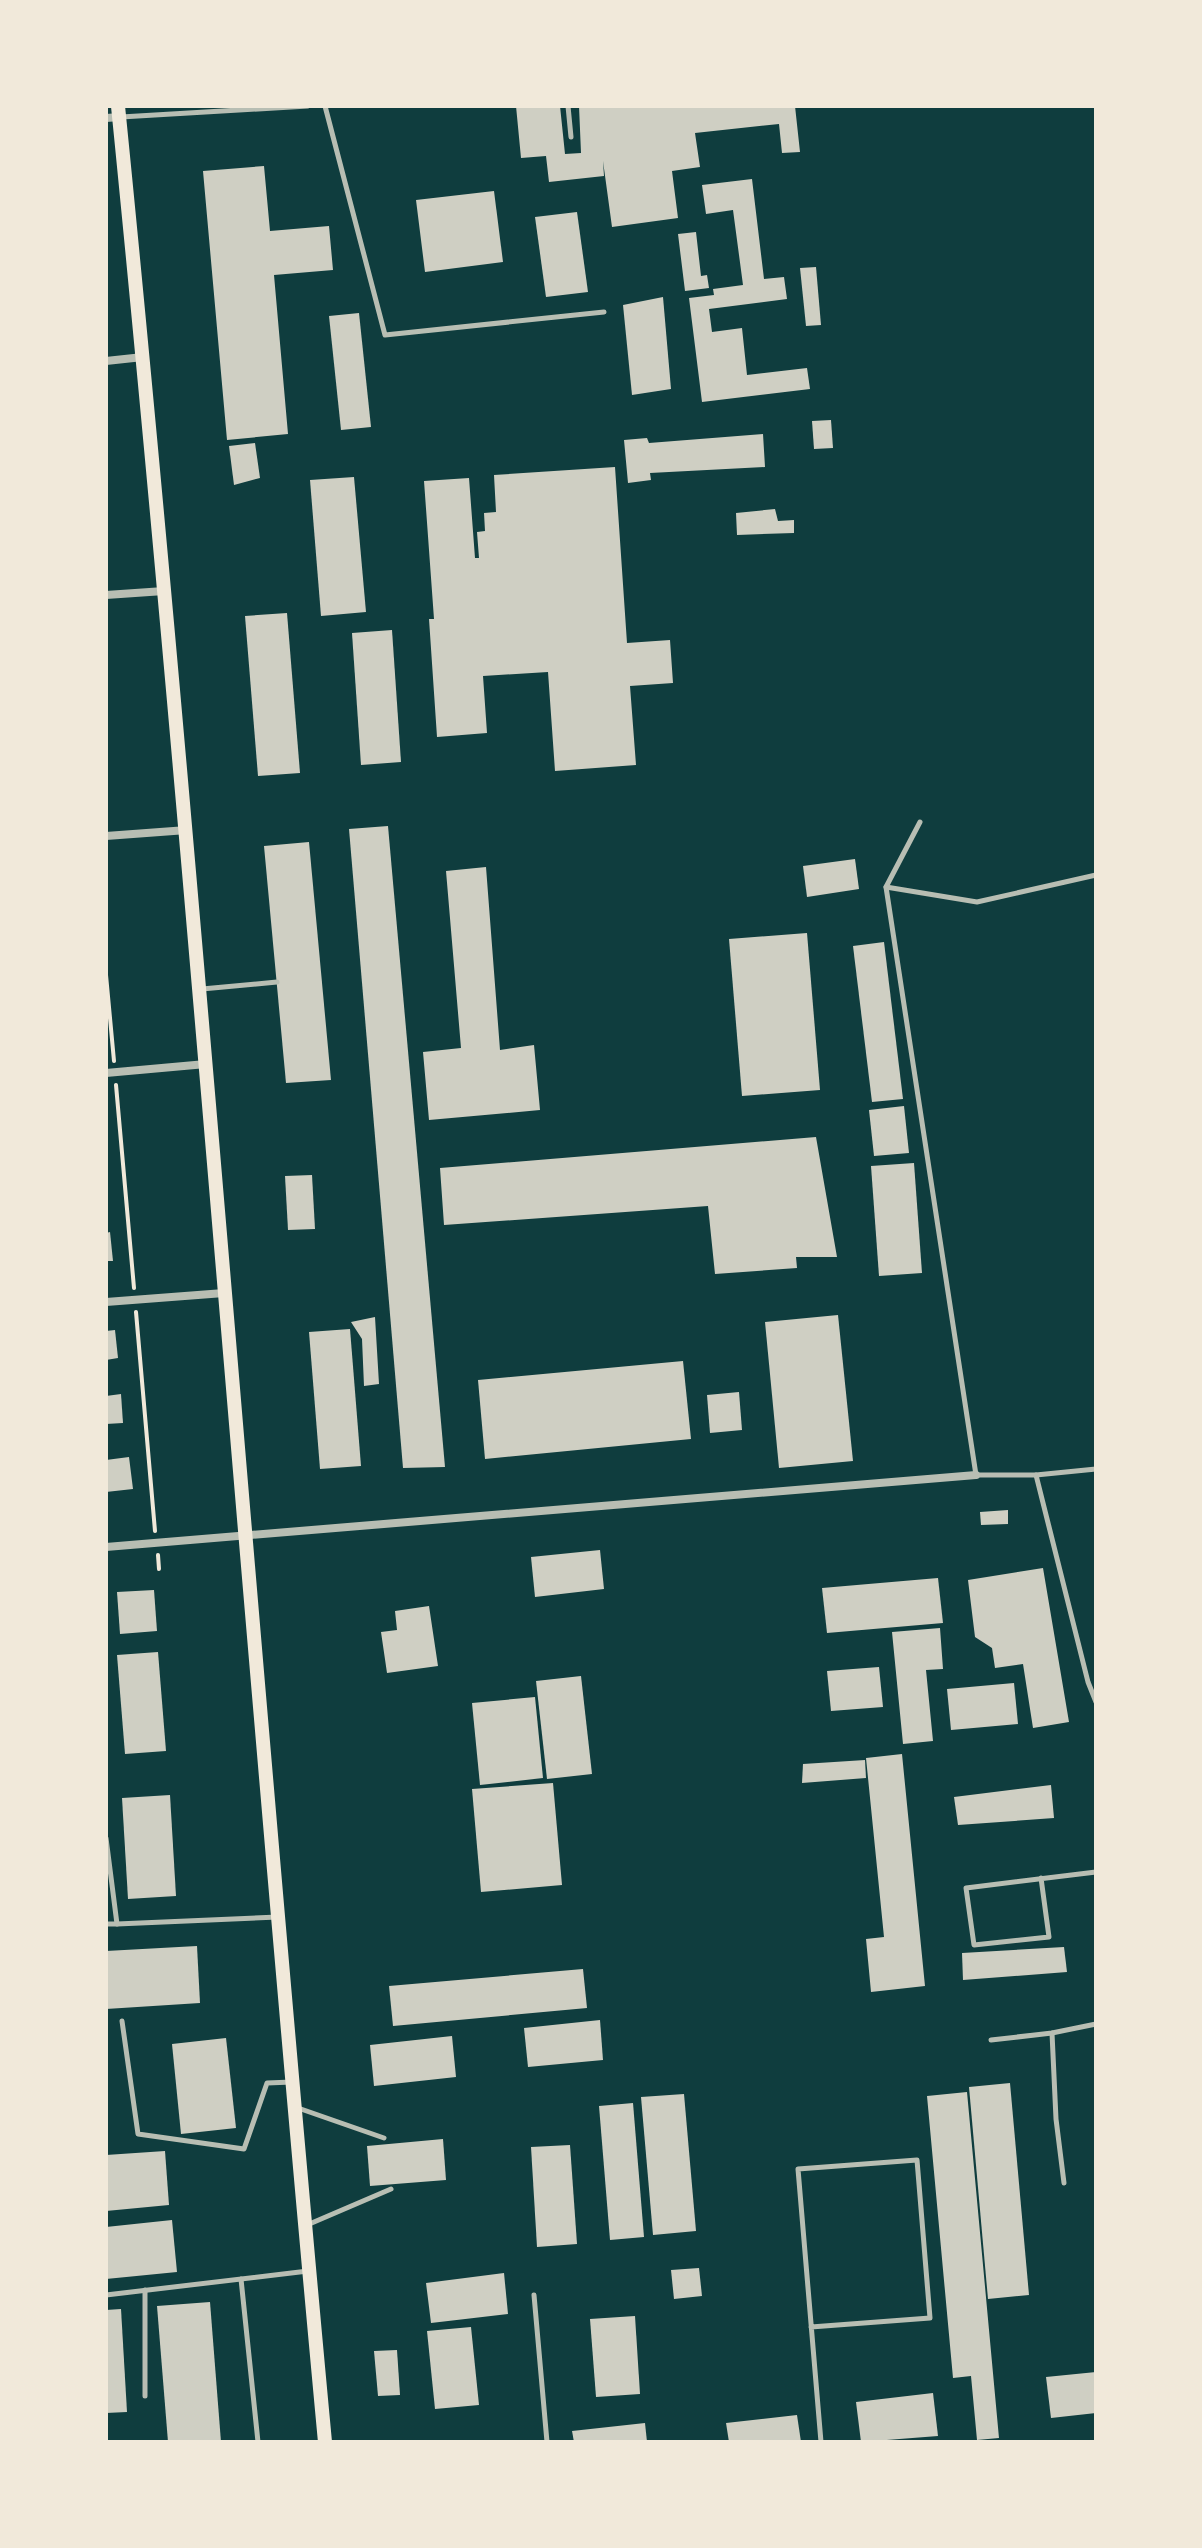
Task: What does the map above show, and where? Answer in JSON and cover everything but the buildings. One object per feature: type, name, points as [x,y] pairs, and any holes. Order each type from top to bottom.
[{"type":"main road","points":[[115,114],[143,357],[187,830],[224,1293],[325,2442]]},
{"type":"street","points":[[106,361],[143,357]]},
{"type":"street","points":[[106,595],[164,591]]},
{"type":"street","points":[[106,836],[187,830]]},
{"type":"street","points":[[111,1072],[206,1064]]},
{"type":"street","points":[[106,1302],[224,1293]]},
{"type":"street","points":[[106,1547],[976,1475]]},
{"type":"lane","points":[[115,114],[308,106]]},
{"type":"lane","points":[[325,106],[385,335],[604,312]]},
{"type":"lane","points":[[568,106],[571,137]]},
{"type":"lane","points":[[920,822],[886,887],[976,1475],[1036,1475],[1096,1469]]},
{"type":"lane","points":[[886,887],[977,902],[1096,875]]},
{"type":"lane","points":[[200,989],[277,982]]},
{"type":"lane","points":[[1036,1475],[1088,1682],[1096,1702]]},
{"type":"lane","points":[[106,1838],[117,1924]]},
{"type":"lane","points":[[1041,1878],[1049,1937],[974,1945],[966,1888],[1041,1878],[1096,1872]]},
{"type":"lane","points":[[106,1924],[278,1917]]},
{"type":"lane","points":[[122,2021],[138,2134],[244,2149],[267,2083],[293,2082]]},
{"type":"lane","points":[[991,2040],[1096,2024]]},
{"type":"lane","points":[[1052,2033],[1056,2119],[1064,2183]]},
{"type":"lane","points":[[295,2107],[384,2138]]},
{"type":"lane","points":[[811,2327],[930,2318],[917,2160],[798,2169],[811,2327],[821,2442]]},
{"type":"lane","points":[[305,2225],[391,2189]]},
{"type":"lane","points":[[106,2295],[309,2271]]},
{"type":"lane","points":[[241,2279],[258,2442]]},
{"type":"lane","points":[[145,2290],[145,2396]]},
{"type":"lane","points":[[534,2295],[547,2442]]},
{"type":"path","points":[[106,975],[111,1072],[159,1569]]}]
